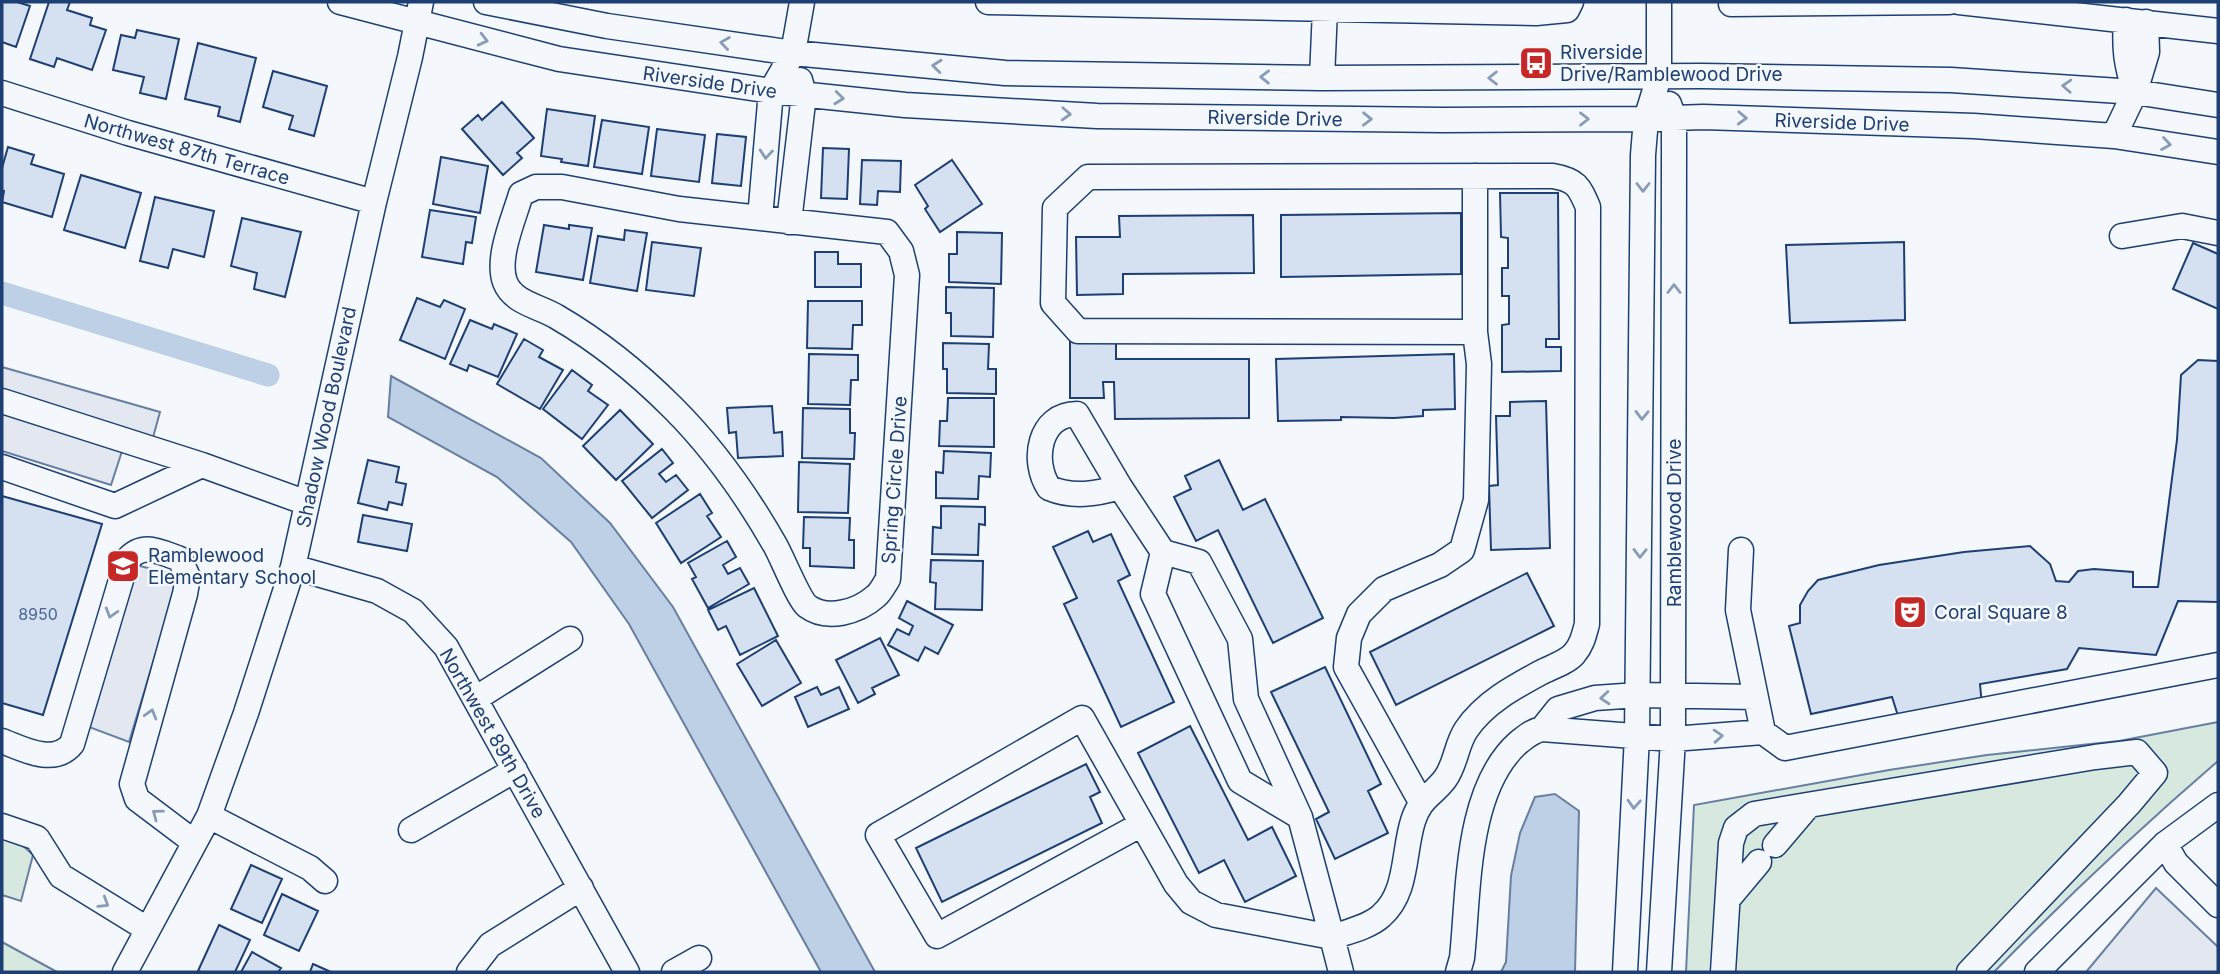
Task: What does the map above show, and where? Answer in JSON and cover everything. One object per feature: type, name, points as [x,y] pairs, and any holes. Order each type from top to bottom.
[{"type":"street","name":"Riverside Drive","points":[[340,2],[419,12],[559,59],[771,91],[905,105],[1097,116],[1443,120],[1703,117],[1974,126],[2114,136],[2218,152]]},
{"type":"street","points":[[486,2],[607,26],[793,52],[1005,73],[1322,78],[1951,80],[2135,92],[2218,105]]},
{"type":"street","points":[[760,218],[771,91],[793,52],[802,2]]},
{"type":"street","points":[[988,2],[1536,13],[1567,10],[1571,2]]},
{"type":"street","name":"Ramblewood Drive","points":[[1625,972],[1638,695],[1643,155],[1646,119],[1659,77],[1659,2]]},
{"type":"street","points":[[1731,2],[1949,2]]},
{"type":"street","points":[[1959,2],[2218,31]]},
{"type":"street","points":[[1322,78],[1325,9]]},
{"type":"street","name":"Shadow Wood Boulevard","points":[[125,972],[209,816],[246,713],[293,567],[373,202],[419,12]]},
{"type":"street","points":[[2114,136],[2135,92],[2124,49],[2136,21]]},
{"type":"street","points":[[789,222],[804,94],[793,52]]},
{"type":"street","name":"Ramblewood Drive","points":[[1659,77],[1674,118],[1673,739],[1659,972]]},
{"type":"street","name":"Northwest 87th Terrace","points":[[2,93],[128,133],[373,202]]},
{"type":"street","points":[[1421,802],[1346,667],[1349,638],[1359,614],[1384,589],[1440,565],[1462,550],[1476,500],[1479,365],[1475,332],[1475,176]]},
{"type":"street","points":[[1142,824],[937,936],[878,835],[1082,718],[1176,884],[1191,902],[1216,915],[1332,937],[1381,917],[1395,899],[1413,819],[1421,802],[1444,780],[1453,766],[1464,732],[1481,711],[1518,685],[1573,655],[1583,642],[1587,624],[1588,207],[1581,189],[1570,179],[1553,176],[1475,176],[1088,177],[1055,208],[1053,303],[1078,331],[1475,332]]},
{"type":"street","name":"Spring Circle Drive","points":[[536,187],[562,187],[680,209],[789,222],[887,232],[901,251],[907,275],[888,579],[878,595],[861,607],[843,612],[822,613],[805,605],[775,545],[700,435],[650,385],[598,343],[554,315],[518,298],[506,283],[502,263],[521,194],[536,187]]},
{"type":"street","points":[[2122,236],[2182,226],[2218,233]]},
{"type":"street","points":[[2,401],[202,465],[307,503]]},
{"type":"street","points":[[2,467],[115,506],[202,465]]},
{"type":"street","points":[[1120,487],[1163,551],[1199,562],[1240,639],[1246,699],[1300,817],[1341,972]]},
{"type":"street","points":[[2,741],[35,754],[55,755],[67,750],[72,744],[127,560],[135,552],[149,548],[180,559],[188,577],[185,594],[132,784],[137,799],[194,842]]},
{"type":"street","points":[[1741,550],[1738,610],[1763,732]]},
{"type":"street","points":[[1163,551],[1153,594],[1240,781],[1300,817]]},
{"type":"street","name":"Northwest 89th Drive","points":[[293,567],[377,591],[413,611],[446,646],[627,972]]},
{"type":"street","points":[[475,699],[570,639]]},
{"type":"street","points":[[1458,972],[1462,958],[1474,831],[1490,785],[1507,753],[1533,731],[1542,729],[1673,739],[1763,732],[1785,748],[2218,664]]},
{"type":"street","points":[[1542,729],[1558,709],[1595,698],[1638,695],[1755,697]]},
{"type":"street","points":[[1723,972],[1731,844],[1736,828],[1754,814],[2137,752],[2155,773],[2129,804],[1969,972]]},
{"type":"street","points":[[411,830],[515,771]]},
{"type":"street","points":[[1728,899],[1809,805]]},
{"type":"street","points":[[2038,972],[2165,844],[2218,805]]},
{"type":"street","points":[[209,816],[310,868],[325,881]]},
{"type":"street","points":[[2,826],[37,838],[61,876],[148,929]]},
{"type":"street","points":[[2165,844],[2176,863],[2218,905]]},
{"type":"street","points":[[469,972],[490,945],[581,888]]},
{"type":"street","points":[[674,972],[699,958]]},
{"type":"shaded area","points":[[2,367],[160,412],[149,452],[124,445],[111,485],[2,451]]},
{"type":"shaded area","points":[[136,565],[179,576],[129,742],[89,727]]},
{"type":"shaded area","points":[[2218,722],[2218,761],[2104,864],[1994,972],[1686,972],[1694,805],[1889,770],[1987,755],[2119,741]]},
{"type":"shaded area","points":[[2,836],[19,842],[33,855],[21,901],[2,895]]},
{"type":"shaded area","points":[[2156,888],[2218,947],[2218,972],[2086,972]]},
{"type":"shaded area","points":[[2,942],[57,972],[2,972]]},
{"type":"water","points":[[391,376],[541,458],[610,523],[673,607],[875,972],[821,972],[629,624],[571,542],[497,477],[388,417]]},
{"type":"water","points":[[1555,794],[1579,811],[1575,972],[1501,972],[1506,962],[1511,876],[1520,833],[1535,797]]},
{"type":"building","points":[[2,2],[17,2],[30,6],[16,47],[2,42]]},
{"type":"building","points":[[49,2],[70,2],[67,10],[92,18],[90,25],[106,30],[92,70],[57,58],[54,67],[30,59]]},
{"type":"building","points":[[137,30],[179,39],[166,99],[140,93],[144,77],[113,70],[121,35],[135,38]]},
{"type":"building","points":[[198,43],[256,58],[240,122],[218,116],[220,107],[185,99]]},
{"type":"building","points":[[273,71],[327,86],[314,136],[289,129],[293,116],[263,107]]},
{"type":"building","points":[[502,102],[534,138],[517,153],[522,158],[503,175],[462,129],[478,115],[482,120]]},
{"type":"building","points":[[547,109],[595,116],[588,166],[541,156]]},
{"type":"building","points":[[602,120],[649,127],[642,174],[594,167]]},
{"type":"building","points":[[657,129],[705,135],[699,182],[651,176]]},
{"type":"building","points":[[717,134],[746,137],[741,186],[712,183]]},
{"type":"building","points":[[8,147],[34,155],[31,164],[64,174],[52,217],[2,202],[2,168]]},
{"type":"building","points":[[823,148],[849,149],[847,199],[821,198]]},
{"type":"building","points":[[441,157],[488,166],[480,213],[433,204]]},
{"type":"building","points":[[862,160],[901,161],[900,192],[878,191],[877,205],[860,204]]},
{"type":"building","points":[[952,160],[982,204],[940,232],[925,209],[928,206],[915,185]]},
{"type":"building","points":[[81,175],[141,193],[125,248],[64,230]]},
{"type":"building","points":[[1500,193],[1558,193],[1559,339],[1546,339],[1546,347],[1561,347],[1561,371],[1502,372],[1502,325],[1509,324],[1509,296],[1502,296],[1502,268],[1508,268],[1508,238],[1501,237]]},
{"type":"building","points":[[155,197],[214,211],[204,257],[173,249],[168,268],[140,261]]},
{"type":"building","points":[[430,210],[476,217],[472,243],[466,242],[463,264],[422,257]]},
{"type":"building","points":[[1461,213],[1461,274],[1281,277],[1281,215]]},
{"type":"building","points":[[1253,215],[1254,273],[1123,274],[1123,294],[1077,295],[1076,237],[1120,237],[1119,216]]},
{"type":"building","points":[[242,218],[301,232],[285,297],[254,289],[257,273],[231,266]]},
{"type":"building","points":[[544,225],[569,229],[569,225],[592,228],[583,280],[536,272]]},
{"type":"building","points":[[625,230],[647,233],[637,291],[590,283],[598,236],[624,240]]},
{"type":"building","points":[[957,232],[1002,233],[1001,284],[949,282],[949,254],[957,254]]},
{"type":"building","points":[[652,242],[701,248],[694,296],[646,290]]},
{"type":"building","points":[[1904,242],[1905,320],[1790,323],[1786,245]]},
{"type":"building","points":[[2193,243],[2218,254],[2218,309],[2173,289]]},
{"type":"building","points":[[815,252],[838,252],[838,264],[861,264],[861,287],[815,287]]},
{"type":"building","points":[[946,287],[994,288],[993,337],[951,336],[951,313],[946,313]]},
{"type":"building","points":[[417,298],[440,307],[444,300],[465,309],[445,359],[400,340]]},
{"type":"building","points":[[808,301],[862,301],[862,325],[853,325],[852,349],[807,348]]},
{"type":"building","points":[[470,320],[492,329],[494,324],[517,334],[498,377],[469,365],[467,371],[450,364]]},
{"type":"building","points":[[524,339],[543,350],[539,357],[563,370],[540,409],[497,384]]},
{"type":"building","points":[[1070,341],[1116,341],[1116,359],[1249,359],[1249,418],[1115,419],[1114,382],[1103,382],[1104,398],[1070,398]]},
{"type":"building","points":[[943,343],[989,344],[988,369],[996,369],[996,394],[947,393]]},
{"type":"building","points":[[809,354],[858,355],[858,380],[851,380],[850,405],[808,404]]},
{"type":"building","points":[[1454,354],[1455,409],[1423,410],[1423,416],[1394,418],[1341,417],[1341,420],[1278,421],[1276,359]]},
{"type":"building","points":[[2198,360],[2218,361],[2218,602],[2178,601],[2156,655],[2079,648],[2067,669],[1980,684],[1982,706],[1899,719],[1892,697],[1811,714],[1789,626],[1800,623],[1800,605],[1818,580],[1879,565],[1964,552],[2030,546],[2050,564],[2056,581],[2069,582],[2078,571],[2094,569],[2133,572],[2133,587],[2158,587],[2177,440],[2181,375]]},
{"type":"building","points":[[572,370],[592,385],[588,391],[608,405],[582,439],[543,409]]},
{"type":"building","points":[[948,398],[994,398],[994,447],[939,446],[940,421],[947,421]]},
{"type":"building","points":[[1546,401],[1550,548],[1491,550],[1489,486],[1498,485],[1496,416],[1510,416],[1510,402]]},
{"type":"building","points":[[772,406],[774,433],[782,432],[783,456],[738,458],[736,432],[729,433],[727,408]]},
{"type":"building","points":[[803,408],[850,409],[850,433],[855,433],[854,459],[802,458]]},
{"type":"building","points":[[620,410],[653,444],[616,480],[583,446]]},
{"type":"building","points":[[662,449],[673,463],[659,474],[666,482],[676,475],[688,490],[652,518],[622,481]]},
{"type":"building","points":[[944,451],[991,453],[990,477],[979,476],[978,499],[936,498],[936,472],[943,473]]},
{"type":"building","points":[[368,460],[399,467],[396,482],[406,484],[402,505],[389,502],[387,510],[358,503]]},
{"type":"building","points":[[1219,460],[1243,510],[1265,499],[1323,618],[1273,643],[1218,530],[1196,541],[1174,497],[1191,489],[1185,476]]},
{"type":"building","points":[[799,462],[850,464],[848,513],[798,512]]},
{"type":"building","points":[[700,494],[712,513],[707,516],[721,537],[681,563],[656,523]]},
{"type":"building","name":"Ramblewood Elementary School","points":[[2,496],[102,524],[43,715],[2,703]]},
{"type":"building","points":[[941,506],[985,507],[985,525],[979,524],[978,555],[932,554],[933,527],[941,528]]},
{"type":"building","points":[[363,515],[412,524],[407,551],[358,542]]},
{"type":"building","points":[[804,517],[850,518],[849,540],[854,540],[854,568],[810,566],[810,548],[803,548]]},
{"type":"building","points":[[1088,531],[1093,542],[1111,534],[1130,575],[1118,581],[1174,702],[1121,727],[1064,604],[1077,598],[1053,547]]},
{"type":"building","points":[[727,541],[736,557],[723,565],[728,574],[740,568],[749,584],[708,608],[692,579],[696,577],[688,563]]},
{"type":"building","points":[[931,560],[983,561],[982,610],[935,609],[936,583],[930,582]]},
{"type":"building","points":[[1527,573],[1554,626],[1396,705],[1370,652]]},
{"type":"building","points":[[754,588],[778,636],[740,655],[726,626],[718,630],[708,610]]},
{"type":"building","points":[[907,601],[953,625],[938,654],[925,647],[918,661],[888,645],[897,629],[909,635],[913,626],[899,618]]},
{"type":"building","points":[[880,638],[899,675],[872,688],[875,694],[858,703],[836,660]]},
{"type":"building","points":[[776,640],[801,683],[762,706],[737,664]]},
{"type":"building","points":[[1325,667],[1381,784],[1368,791],[1388,833],[1335,859],[1316,819],[1329,812],[1271,692]]},
{"type":"building","points":[[817,687],[821,695],[839,687],[849,709],[808,727],[795,697]]},
{"type":"building","points":[[1190,726],[1248,840],[1272,827],[1296,876],[1245,902],[1224,860],[1199,873],[1138,753]]},
{"type":"building","points":[[1086,764],[1100,792],[1090,797],[1102,823],[942,902],[916,848]]},
{"type":"building","points":[[251,865],[282,879],[262,923],[231,909]]},
{"type":"building","points":[[282,894],[318,911],[299,951],[264,935]]},
{"type":"building","points":[[219,925],[250,940],[235,972],[198,971]]},
{"type":"building","points":[[252,952],[281,968],[278,972],[241,972]]},
{"type":"building","points":[[313,964],[331,972],[310,972]]},
{"type":"waterway","points":[[2,293],[268,375]]},
{"type":"place","name":"Riverside Drive/Ramblewood Drive","points":[[1536,63]]},
{"type":"place","name":"Ramblewood Elementary School","points":[[123,566]]},
{"type":"place","name":"Coral Square 8","points":[[1910,612]]}]
